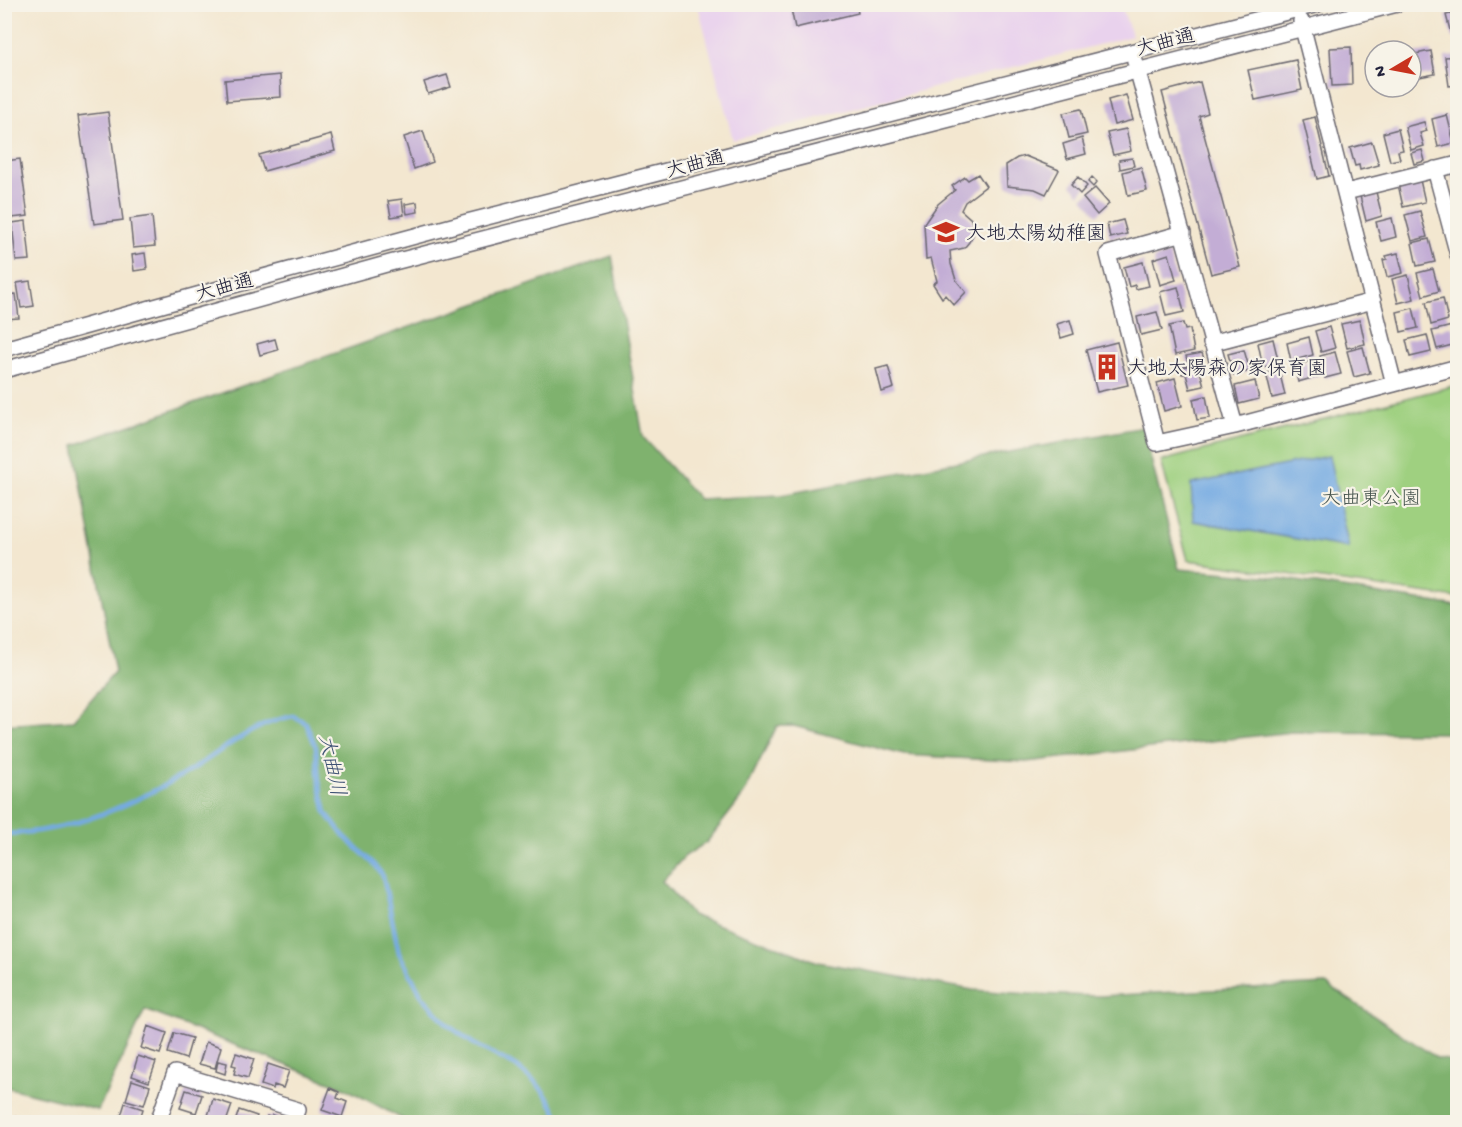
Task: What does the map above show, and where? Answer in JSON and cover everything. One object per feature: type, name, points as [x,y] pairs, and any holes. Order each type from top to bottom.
[{"type":"street","name":"大曲通","points":[[4,349],[219,288],[444,228],[1318,4]]},
{"type":"street","name":"大曲通","points":[[4,370],[390,263],[1397,4]]},
{"type":"street","points":[[1299,10],[1394,384]]},
{"type":"street","points":[[1133,52],[1235,426]]},
{"type":"street","points":[[1346,192],[1458,164]]},
{"type":"street","points":[[1435,170],[1458,255]]},
{"type":"street","points":[[1183,233],[1108,254],[1157,443],[1235,426],[1458,367]]},
{"type":"street","points":[[1211,343],[1373,302]]},
{"type":"street","points":[[158,1122],[175,1073],[298,1110],[293,1122]]},
{"type":"shaded area","points":[[698,5],[1121,5],[1132,36],[733,140]]},
{"type":"green space","points":[[612,256],[643,437],[699,499],[781,495],[1143,427],[1179,569],[1265,576],[1457,606],[1457,733],[1292,732],[1026,762],[904,755],[794,726],[777,726],[744,794],[707,842],[685,856],[662,881],[692,915],[818,962],[973,990],[1099,996],[1326,984],[1437,1058],[1457,1062],[1457,1122],[408,1122],[345,1088],[145,1010],[98,1110],[5,1087],[5,725],[73,720],[115,672],[74,445]]},
{"type":"green space","name":"大曲東公園","points":[[1457,385],[1457,598],[1188,560],[1161,461]]},
{"type":"water","points":[[1329,456],[1349,548],[1193,521],[1191,484]]},
{"type":"building","points":[[790,4],[856,4],[858,13],[795,28]]},
{"type":"building","points":[[1458,12],[1458,37],[1452,38],[1446,15]]},
{"type":"building","points":[[1351,47],[1352,85],[1332,86],[1330,48]]},
{"type":"building","points":[[1431,51],[1435,74],[1423,76],[1423,52]]},
{"type":"building","points":[[1458,56],[1458,85],[1449,86],[1445,57]]},
{"type":"building","points":[[1296,60],[1302,90],[1255,100],[1248,70]]},
{"type":"building","points":[[280,75],[281,97],[227,101],[225,80]]},
{"type":"building","points":[[447,75],[451,87],[428,94],[424,82]]},
{"type":"building","points":[[1200,82],[1208,113],[1199,116],[1240,267],[1211,274],[1162,92]]},
{"type":"building","points":[[1126,95],[1133,120],[1114,125],[1108,100]]},
{"type":"building","points":[[1081,109],[1087,134],[1069,138],[1063,113]]},
{"type":"building","points":[[108,112],[123,220],[94,224],[78,116]]},
{"type":"building","points":[[1447,115],[1454,143],[1438,147],[1432,119]]},
{"type":"building","points":[[1315,117],[1329,176],[1317,179],[1303,120]]},
{"type":"building","points":[[1424,122],[1427,131],[1420,133],[1424,146],[1411,150],[1405,127]]},
{"type":"building","points":[[1126,129],[1131,151],[1113,155],[1107,133]]},
{"type":"building","points":[[1398,129],[1403,150],[1398,151],[1400,159],[1390,161],[1383,133]]},
{"type":"building","points":[[423,131],[433,162],[414,169],[404,137]]},
{"type":"building","points":[[331,135],[335,151],[264,171],[259,155]]},
{"type":"building","points":[[1082,138],[1086,154],[1067,159],[1063,144]]},
{"type":"building","points":[[1372,142],[1379,165],[1360,170],[1359,165],[1355,166],[1350,148]]},
{"type":"building","points":[[1422,150],[1425,161],[1414,164],[1411,153]]},
{"type":"building","points":[[1025,156],[1059,170],[1046,194],[1035,189],[1007,186],[1006,165]]},
{"type":"building","points":[[1132,158],[1134,166],[1120,169],[1119,160]]},
{"type":"building","points":[[20,159],[28,216],[12,218],[5,161]]},
{"type":"building","points":[[1141,167],[1147,191],[1128,195],[1123,172]]},
{"type":"building","points":[[1458,173],[1458,191],[1457,191],[1452,174]]},
{"type":"building","points":[[978,174],[986,186],[965,202],[961,210],[971,219],[973,235],[964,248],[950,251],[956,280],[966,292],[954,305],[945,295],[942,298],[933,284],[937,281],[931,258],[926,259],[924,224],[938,204],[955,190],[952,186],[965,177],[968,180]]},
{"type":"building","points":[[1078,177],[1087,186],[1080,194],[1071,185]]},
{"type":"building","points":[[1092,177],[1097,182],[1093,187],[1088,182]]},
{"type":"building","points":[[1420,180],[1425,202],[1403,207],[1398,184]]},
{"type":"building","points":[[1095,188],[1109,204],[1097,215],[1083,198]]},
{"type":"building","points":[[1376,192],[1382,216],[1366,221],[1360,196]]},
{"type":"building","points":[[402,199],[404,215],[391,217],[388,201]]},
{"type":"building","points":[[417,202],[418,212],[407,214],[405,204]]},
{"type":"building","points":[[1420,211],[1427,237],[1412,241],[1405,215]]},
{"type":"building","points":[[152,216],[155,246],[133,248],[130,219]]},
{"type":"building","points":[[1392,218],[1396,237],[1381,241],[1376,222]]},
{"type":"building","points":[[1123,220],[1127,234],[1110,238],[1107,224]]},
{"type":"building","points":[[26,221],[30,260],[16,261],[12,223]]},
{"type":"building","points":[[1429,239],[1435,262],[1417,266],[1412,243]]},
{"type":"building","points":[[145,253],[147,269],[134,271],[132,255]]},
{"type":"building","points":[[1398,253],[1403,273],[1387,277],[1383,260],[1387,259],[1386,256]]},
{"type":"building","points":[[1169,254],[1176,280],[1160,285],[1153,259]]},
{"type":"building","points":[[1143,262],[1149,286],[1136,289],[1135,285],[1129,287],[1124,267]]},
{"type":"building","points":[[1433,269],[1439,291],[1423,296],[1417,273]]},
{"type":"building","points":[[1408,275],[1414,299],[1398,303],[1392,279]]},
{"type":"building","points":[[30,281],[34,306],[21,308],[17,283]]},
{"type":"building","points":[[1178,287],[1184,312],[1166,316],[1160,292]]},
{"type":"building","points":[[16,294],[19,318],[4,319],[4,295]]},
{"type":"building","points":[[1443,298],[1448,320],[1431,325],[1426,302]]},
{"type":"building","points":[[1413,308],[1418,328],[1401,332],[1397,312]]},
{"type":"building","points":[[1157,312],[1162,330],[1141,335],[1137,317]]},
{"type":"building","points":[[1070,320],[1074,334],[1061,338],[1057,324]]},
{"type":"building","points":[[1360,320],[1365,344],[1347,348],[1341,324]]},
{"type":"building","points":[[1183,323],[1185,330],[1190,329],[1194,351],[1175,355],[1169,326]]},
{"type":"building","points":[[1452,326],[1456,344],[1437,349],[1432,331]]},
{"type":"building","points":[[1329,327],[1335,348],[1321,352],[1315,331]]},
{"type":"building","points":[[1427,335],[1431,352],[1410,357],[1406,340]]},
{"type":"building","points":[[1309,337],[1313,355],[1291,361],[1287,343]]},
{"type":"building","points":[[275,339],[278,350],[260,355],[257,344]]},
{"type":"building","points":[[1273,339],[1279,364],[1263,367],[1258,343]]},
{"type":"building","name":"大地太陽森の家保育園","points":[[1117,342],[1128,385],[1097,392],[1086,350]]},
{"type":"building","points":[[1363,347],[1370,373],[1354,377],[1347,351]]},
{"type":"building","points":[[1244,350],[1250,371],[1234,375],[1228,354]]},
{"type":"building","points":[[1335,352],[1341,374],[1325,378],[1320,356]]},
{"type":"building","points":[[1202,353],[1204,359],[1188,363],[1186,356]]},
{"type":"building","points":[[1314,360],[1319,376],[1298,382],[1294,366]]},
{"type":"building","points":[[1198,363],[1204,386],[1190,389],[1186,374],[1182,374],[1180,368]]},
{"type":"building","points":[[888,366],[894,388],[882,392],[876,369]]},
{"type":"building","points":[[1279,370],[1285,395],[1272,398],[1266,373]]},
{"type":"building","points":[[1175,378],[1182,406],[1164,411],[1157,383]]},
{"type":"building","points":[[1255,381],[1259,399],[1239,404],[1235,386]]},
{"type":"building","points":[[1206,396],[1210,418],[1197,420],[1193,399]]},
{"type":"building","points":[[148,1026],[167,1033],[160,1054],[141,1048]]},
{"type":"building","points":[[174,1033],[192,1038],[186,1059],[168,1053]]},
{"type":"building","points":[[206,1042],[221,1047],[215,1068],[199,1064]]},
{"type":"building","points":[[236,1053],[254,1059],[248,1078],[234,1074],[236,1066],[232,1065]]},
{"type":"building","points":[[138,1056],[156,1062],[149,1082],[132,1076]]},
{"type":"building","points":[[218,1061],[227,1063],[225,1074],[216,1071]]},
{"type":"building","points":[[268,1064],[289,1071],[283,1088],[274,1085],[273,1089],[261,1085]]},
{"type":"building","points":[[132,1080],[150,1086],[144,1105],[126,1100]]},
{"type":"building","points":[[330,1088],[339,1092],[337,1098],[347,1102],[342,1117],[322,1110]]},
{"type":"building","points":[[186,1090],[202,1095],[196,1113],[180,1108]]},
{"type":"building","points":[[213,1099],[232,1105],[226,1122],[207,1119]]},
{"type":"building","points":[[125,1103],[143,1109],[139,1122],[119,1122]]},
{"type":"building","points":[[239,1110],[257,1116],[255,1122],[235,1122]]},
{"type":"building","points":[[272,1115],[283,1119],[282,1122],[265,1122],[267,1116],[271,1118]]},
{"type":"building","points":[[10,1116],[55,1121],[55,1122],[9,1122]]},
{"type":"waterway","name":"大曲川","points":[[4,834],[51,829],[118,808],[181,776],[249,733],[277,720],[293,716],[306,723],[316,747],[319,781],[326,813],[344,836],[375,865],[383,876],[399,953],[422,996],[448,1025],[474,1044],[516,1066],[538,1085],[562,1122]]},
{"type":"place","name":"大地太陽幼稚園","points":[[946,232]]},
{"type":"place","name":"大地太陽森の家保育園","points":[[1107,367]]}]
